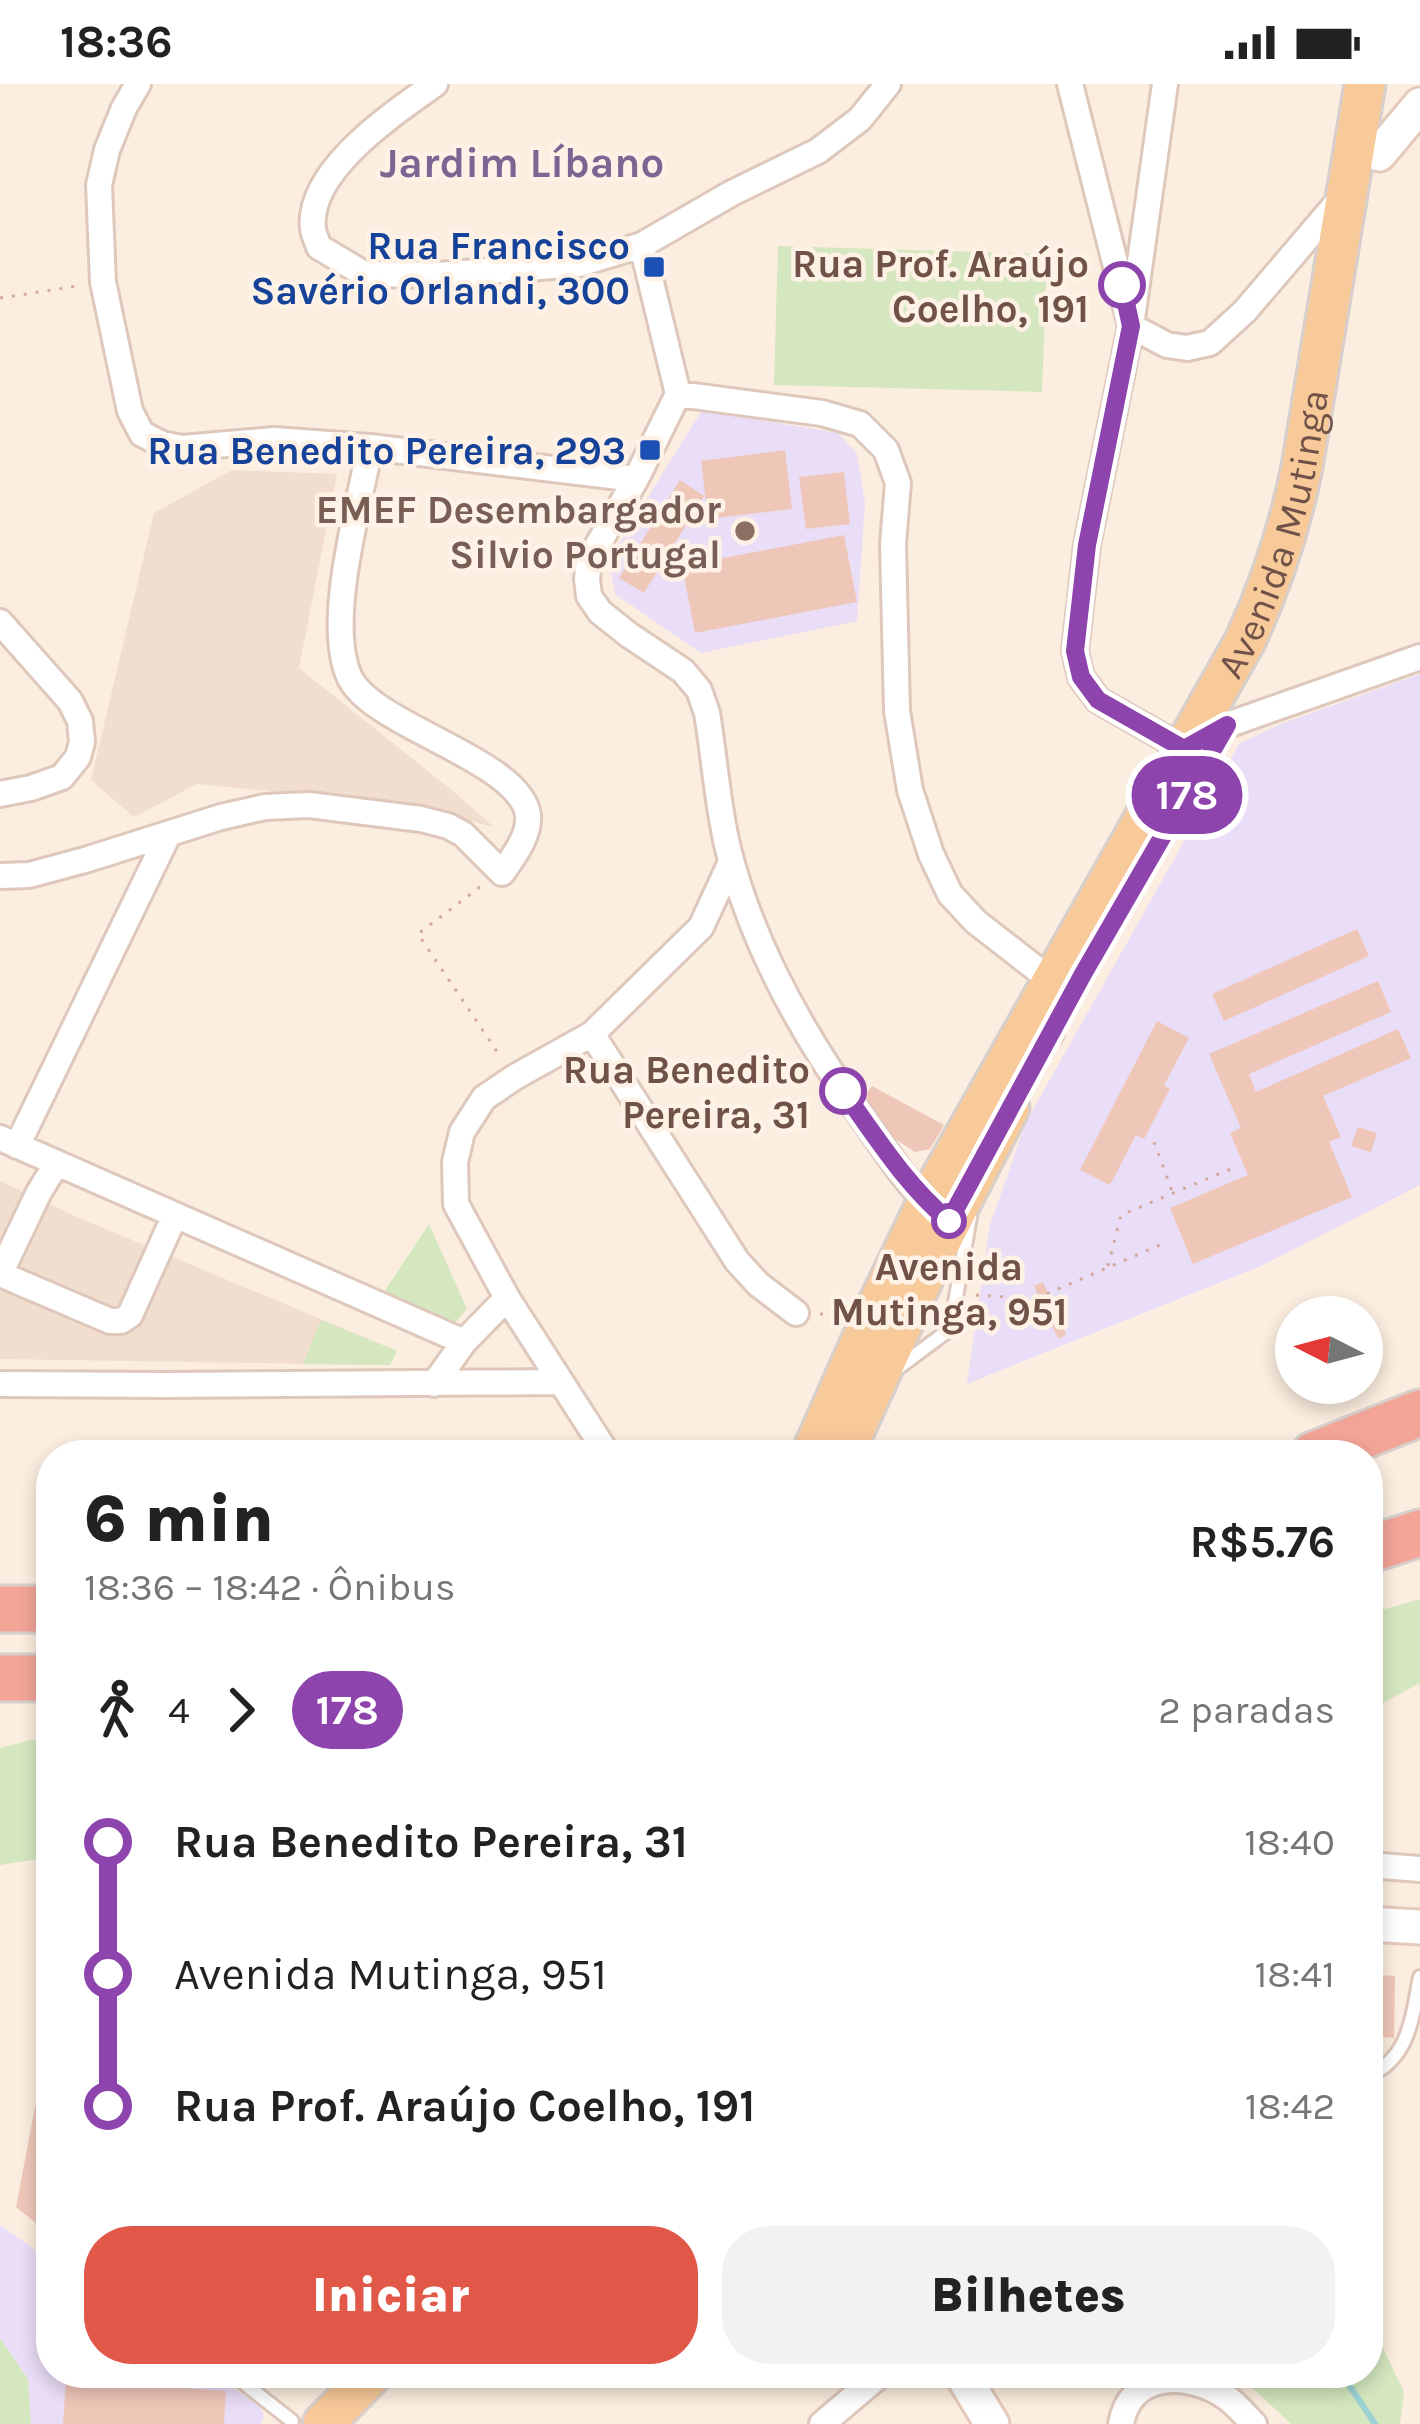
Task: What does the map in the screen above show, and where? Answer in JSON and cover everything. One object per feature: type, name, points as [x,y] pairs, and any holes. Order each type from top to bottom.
[{"type":"highway","points":[[1352,1440],[1420,1413]]},
{"type":"highway","points":[[1383,1545],[1420,1533]]},
{"type":"highway","points":[[0,1609],[36,1609]]},
{"type":"highway","points":[[0,1678],[36,1678]]},
{"type":"main road","name":"Avenida Mutinga","points":[[827,1440],[852,1417],[1052,981],[1245,641],[1265,597],[1294,505],[1365,84]]},
{"type":"main road","name":"Avenida Mutinga","points":[[852,1417],[872,1317],[948,1205],[1051,1033],[1227,725],[1296,585],[1318,508],[1342,391],[1389,84]]},
{"type":"main road","points":[[302,2423],[328,2388]]},
{"type":"main road","points":[[302,2423],[352,2388]]},
{"type":"street","points":[[138,84],[107,150],[99,185],[103,282],[130,411],[142,434],[182,448],[274,440],[636,478]]},
{"type":"street","points":[[435,84],[338,164],[318,198],[312,227],[319,247],[364,274],[438,275],[579,264],[642,245],[731,193],[818,151],[860,119],[888,84]]},
{"type":"street","points":[[1070,84],[1131,326],[1167,345],[1187,348],[1210,343],[1245,310],[1420,105]]},
{"type":"street","points":[[1165,84],[1131,326],[1087,545],[1075,651],[1081,677],[1098,700],[1184,749],[1227,725],[1420,657]]},
{"type":"street","points":[[642,245],[678,394],[589,560],[589,596],[600,612],[683,671],[700,690],[731,862],[776,977],[823,1062],[907,1179],[948,1205]]},
{"type":"street","points":[[678,394],[822,413],[860,424],[886,450],[898,483],[892,544],[897,711],[910,790],[950,894],[976,922],[1052,981],[1051,1033]]},
{"type":"street","points":[[0,876],[29,874],[221,817],[265,807],[309,805],[448,826],[464,834],[502,873],[522,844],[528,816],[520,796],[494,772],[378,706],[351,682],[342,657],[346,571],[370,448]]},
{"type":"street","points":[[0,622],[70,701],[80,721],[82,742],[78,757],[62,777],[0,794]]},
{"type":"street","points":[[168,835],[8,1142],[464,1342]]},
{"type":"street","points":[[598,1440],[507,1298],[456,1204],[455,1162],[461,1132],[484,1098],[592,1034],[701,927],[731,862]]},
{"type":"street","points":[[701,927],[752,924]]},
{"type":"street","points":[[592,1034],[736,1261],[796,1313]]},
{"type":"street","points":[[57,1163],[0,1274],[110,1321],[121,1321],[130,1315],[175,1215]]},
{"type":"street","points":[[434,1384],[464,1342],[507,1298]]},
{"type":"street","points":[[0,1384],[559,1382]]},
{"type":"street","points":[[1383,1866],[1420,1869]]},
{"type":"street","points":[[1383,1925],[1420,1927]]},
{"type":"street","points":[[822,2424],[864,2388]]},
{"type":"street","points":[[970,2388],[992,2424]]},
{"type":"street","points":[[1120,2424],[1132,2393],[1142,2388]]},
{"type":"street","points":[[1208,2388],[1227,2398],[1254,2424]]},
{"type":"lane","points":[[1383,2068],[1402,2048],[1420,1977]]},
{"type":"lane","points":[[252,2388],[302,2423]]},
{"type":"path","points":[[0,298],[103,282]]},
{"type":"path","points":[[502,873],[418,934],[515,1077]]},
{"type":"path","points":[[1154,1142],[1173,1193]]},
{"type":"path","points":[[1108,1268],[1121,1215],[1238,1166]]},
{"type":"path","points":[[968,1295],[1035,1299],[1167,1242]]},
{"type":"path","points":[[796,1313],[872,1317]]},
{"type":"shaded area","name":"EMEF Desembargador Silvio Portugal","points":[[702,410],[838,433],[857,454],[865,503],[857,621],[701,653],[615,594],[609,560]]},
{"type":"shaded area","points":[[232,470],[337,474],[299,668],[494,827],[396,803],[197,784],[134,817],[91,780],[154,513]]},
{"type":"shaded area","points":[[1420,674],[1420,1185],[1259,1267],[967,1384],[990,1225],[1026,1122],[1240,743]]},
{"type":"shaded area","points":[[0,1181],[397,1351],[390,1365],[0,1359]]},
{"type":"shaded area","points":[[0,2225],[36,2250],[36,2388],[233,2388],[264,2415],[261,2424],[31,2424],[28,2379],[0,2338]]},
{"type":"green space","points":[[778,246],[1047,254],[1042,392],[774,385]]},
{"type":"green space","points":[[429,1224],[467,1309],[453,1325],[382,1295]]},
{"type":"green space","points":[[321,1320],[397,1351],[390,1365],[303,1364]]},
{"type":"green space","points":[[1420,1599],[1420,1683],[1383,1703],[1383,1610]]},
{"type":"green space","points":[[36,1740],[36,1859],[0,1865],[0,1748]]},
{"type":"green space","points":[[0,2338],[28,2379],[31,2424],[0,2424]]},
{"type":"green space","points":[[1383,2348],[1404,2392],[1400,2424],[1291,2424],[1252,2388],[1383,2388]]},
{"type":"building","points":[[785,450],[792,509],[708,519],[701,461]]},
{"type":"building","points":[[844,472],[850,524],[806,529],[799,477]]},
{"type":"building","points":[[680,480],[704,496],[644,593],[619,578]]},
{"type":"building","points":[[844,535],[857,602],[695,633],[682,566]]},
{"type":"building","points":[[1357,929],[1369,956],[1224,1021],[1212,994]]},
{"type":"building","points":[[1378,981],[1391,1012],[1249,1074],[1256,1092],[1398,1029],[1411,1058],[1323,1096],[1341,1137],[1329,1142],[1352,1197],[1193,1264],[1170,1208],[1248,1175],[1230,1133],[1241,1128],[1209,1054]]},
{"type":"building","points":[[1157,1021],[1189,1038],[1164,1085],[1170,1089],[1144,1139],[1136,1135],[1110,1185],[1080,1170]]},
{"type":"building","points":[[872,1086],[944,1125],[930,1149],[915,1152],[892,1137],[862,1099]]},
{"type":"building","points":[[1358,1127],[1377,1133],[1371,1152],[1351,1146]]},
{"type":"building","points":[[1043,1282],[1066,1335],[1058,1339],[1034,1286]]},
{"type":"building","points":[[1383,1975],[1395,1976],[1394,2038],[1383,2037]]},
{"type":"building","points":[[36,2102],[36,2223],[16,2207]]},
{"type":"building","points":[[65,2388],[226,2391],[224,2424],[63,2424]]},
{"type":"waterway","points":[[1351,2388],[1375,2424]]},
{"type":"bus line","name":"178","points":[[843,1091],[907,1179],[949,1221],[1083,974],[1227,725],[1184,749],[1098,700],[1081,677],[1075,651],[1087,545],[1131,326],[1122,285]]},
{"type":"place","name":"Rua Francisco Savério Orlandi, 300","points":[[654,267]]},
{"type":"place","name":"Rua Prof. Araújo Coelho, 191","points":[[1122,285]]},
{"type":"place","name":"Rua Benedito Pereira, 293","points":[[650,450]]},
{"type":"place","name":"EMEF Desembargador Silvio Portugal","points":[[745,531]]},
{"type":"place","name":"Rua Benedito Pereira, 31","points":[[843,1091]]},
{"type":"place","name":"Avenida Mutinga, 951","points":[[949,1221]]},
{"type":"district","name":"Jardim Líbano","points":[[522,162]]}]
